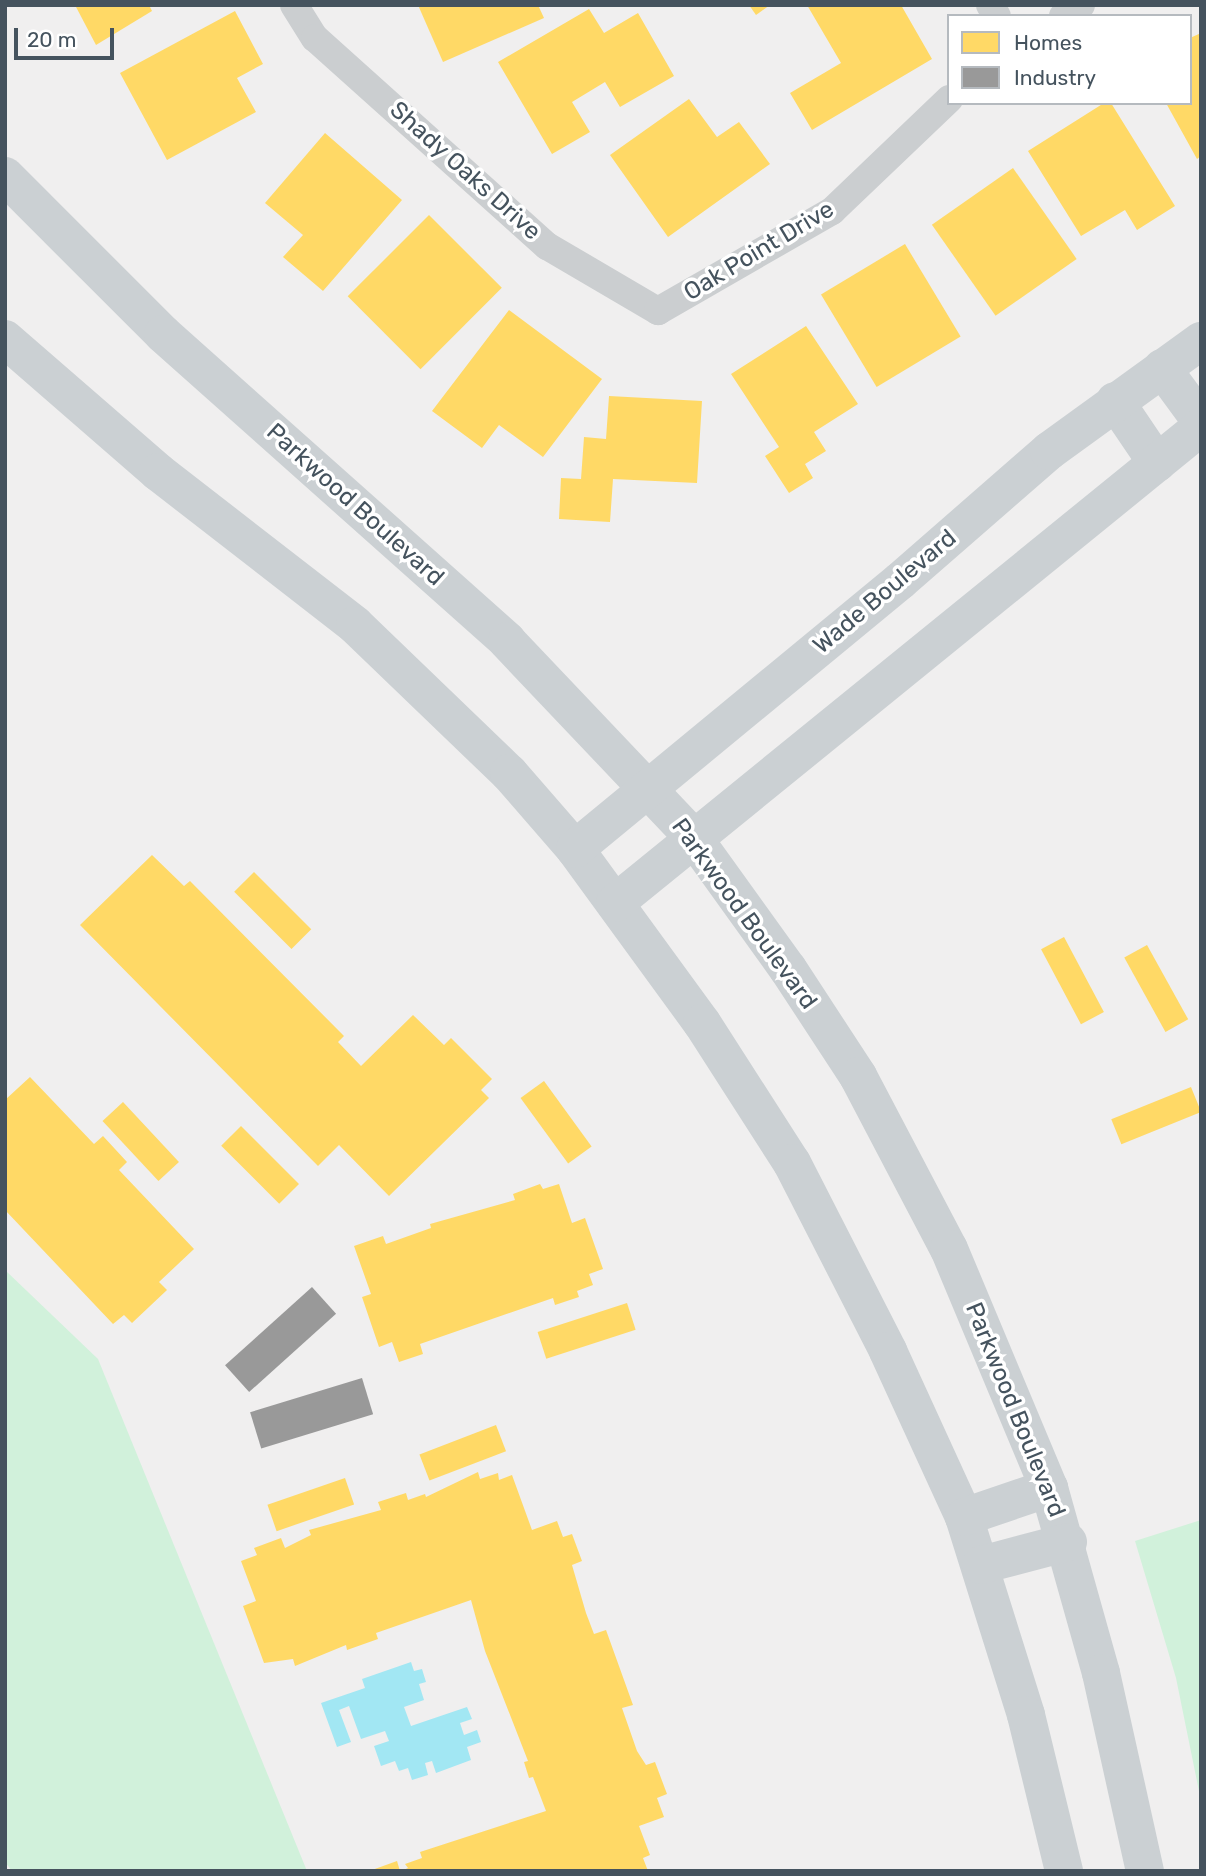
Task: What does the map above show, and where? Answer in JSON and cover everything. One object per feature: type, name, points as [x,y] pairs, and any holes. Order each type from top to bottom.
[{"type":"main road","name":"Parkwood Boulevard","points":[[5,176],[163,334],[507,641],[649,790],[693,837],[858,1076],[948,1249],[1049,1488],[1068,1542],[1145,1871]]},
{"type":"main road","points":[[5,339],[158,472],[355,625],[509,773],[575,849],[702,1023],[792,1163],[888,1351],[964,1517],[1026,1715],[1064,1871]]},
{"type":"main road","name":"Wade Boulevard","points":[[575,849],[649,790],[1049,451],[1201,341]]},
{"type":"main road","points":[[1162,368],[1201,421]]},
{"type":"main road","points":[[1115,401],[1157,463]]},
{"type":"main road","points":[[615,903],[1201,427]]},
{"type":"main road","points":[[964,1517],[1049,1488]]},
{"type":"main road","points":[[981,1565],[1068,1542]]},
{"type":"street","name":"Shady Oaks Drive","points":[[294,5],[316,38],[547,246],[658,311]]},
{"type":"street","name":"Oak Point Drive","points":[[658,311],[832,211],[947,101]]},
{"type":"green space","points":[[5,1270],[98,1359],[307,1871],[12,1871],[5,1862]]},
{"type":"green space","points":[[1201,1520],[1201,1801],[1176,1678],[1135,1541]]},
{"type":"water","points":[[411,1662],[414,1671],[422,1669],[426,1682],[419,1684],[424,1700],[404,1707],[411,1726],[467,1707],[472,1719],[460,1723],[464,1735],[477,1730],[481,1742],[467,1747],[471,1760],[436,1773],[432,1761],[425,1763],[428,1775],[412,1780],[408,1768],[399,1771],[395,1761],[381,1766],[374,1746],[389,1741],[385,1731],[361,1739],[349,1706],[339,1710],[351,1742],[337,1747],[321,1703],[365,1688],[362,1679]]},
{"type":"building: Homes","points":[[75,5],[149,5],[152,11],[96,45]]},
{"type":"building: Homes","points":[[418,5],[538,5],[544,18],[443,62]]},
{"type":"building: Homes","points":[[749,5],[770,5],[756,15]]},
{"type":"building: Homes","points":[[807,5],[901,5],[932,59],[812,130],[790,93],[841,63]]},
{"type":"building: Homes","points":[[589,9],[604,33],[638,13],[674,76],[620,107],[605,82],[572,102],[590,132],[552,154],[498,62]]},
{"type":"building: Homes","points":[[235,11],[263,64],[237,78],[256,112],[167,160],[120,73]]},
{"type":"building: Homes","points":[[1201,33],[1201,156],[1197,159],[1167,105],[1192,105],[1192,37]]},
{"type":"building: Homes","points":[[689,99],[717,137],[739,122],[770,164],[668,237],[610,155]]},
{"type":"building: Homes","points":[[1101,105],[1112,105],[1175,206],[1137,230],[1125,210],[1081,236],[1028,151]]},
{"type":"building: Homes","points":[[325,133],[402,200],[323,291],[283,257],[303,235],[265,203]]},
{"type":"building: Homes","points":[[1013,168],[1077,259],[996,316],[932,225]]},
{"type":"building: Homes","points":[[429,215],[502,288],[421,369],[348,296]]},
{"type":"building: Homes","points":[[905,244],[961,337],[877,387],[821,294]]},
{"type":"building: Homes","points":[[509,310],[602,379],[543,457],[499,425],[482,448],[432,411]]},
{"type":"building: Homes","points":[[806,326],[858,404],[814,432],[826,451],[805,464],[813,478],[789,493],[765,456],[779,447],[731,374]]},
{"type":"building: Homes","points":[[609,396],[702,401],[697,483],[613,479],[610,522],[559,519],[561,478],[581,479],[584,437],[606,439]]},
{"type":"building: Homes","points":[[152,855],[184,886],[190,881],[344,1036],[338,1042],[361,1066],[413,1015],[444,1045],[451,1038],[492,1079],[481,1090],[489,1098],[389,1196],[339,1145],[318,1166],[80,925]]},
{"type":"building: Homes","points":[[254,872],[311,929],[291,949],[234,892]]},
{"type":"building: Homes","points":[[1064,937],[1104,1012],[1081,1024],[1041,949]]},
{"type":"building: Homes","points":[[1147,945],[1188,1019],[1165,1032],[1124,958]]},
{"type":"building: Homes","points":[[30,1077],[94,1144],[103,1136],[127,1162],[119,1170],[194,1249],[159,1282],[167,1290],[132,1323],[124,1315],[113,1324],[5,1210],[5,1100]]},
{"type":"building: Homes","points":[[544,1081],[592,1147],[568,1164],[521,1098]]},
{"type":"building: Homes","points":[[1191,1087],[1201,1112],[1121,1144],[1111,1119]]},
{"type":"building: Homes","points":[[123,1102],[179,1162],[158,1181],[103,1121]]},
{"type":"building: Homes","points":[[241,1126],[299,1184],[279,1204],[221,1146]]},
{"type":"building: Homes","points":[[540,1184],[543,1189],[559,1184],[572,1223],[585,1218],[603,1269],[589,1274],[593,1285],[577,1291],[579,1297],[555,1305],[553,1298],[420,1344],[423,1354],[399,1362],[392,1342],[379,1347],[362,1297],[371,1294],[354,1246],[383,1236],[386,1244],[431,1228],[430,1224],[515,1200],[513,1194]]},
{"type":"building: Homes","points":[[627,1303],[636,1330],[546,1359],[538,1332]]},
{"type":"building: Homes","points":[[496,1425],[506,1451],[429,1481],[419,1454]]},
{"type":"building: Homes","points":[[478,1472],[480,1479],[498,1473],[499,1480],[512,1475],[532,1530],[557,1521],[563,1537],[572,1534],[582,1561],[572,1565],[586,1613],[594,1634],[606,1630],[633,1705],[622,1708],[637,1751],[646,1765],[655,1762],[667,1794],[657,1798],[664,1817],[639,1826],[650,1855],[643,1858],[648,1871],[401,1871],[408,1868],[405,1864],[422,1858],[420,1852],[546,1811],[533,1777],[529,1778],[524,1762],[528,1761],[485,1651],[471,1600],[376,1633],[378,1639],[347,1650],[346,1645],[295,1666],[293,1659],[264,1663],[243,1606],[256,1601],[241,1561],[257,1555],[254,1548],[281,1538],[285,1548],[311,1535],[309,1530],[381,1510],[378,1502],[406,1493],[408,1500],[425,1494],[426,1497]]},
{"type":"building: Homes","points":[[345,1478],[354,1504],[277,1531],[267,1505]]},
{"type":"building: Homes","points":[[397,1861],[400,1871],[372,1871],[372,1870]]},
{"type":"building: Industry","points":[[312,1287],[336,1314],[249,1392],[225,1365]]},
{"type":"building: Industry","points":[[362,1378],[373,1414],[261,1449],[250,1412]]}]
